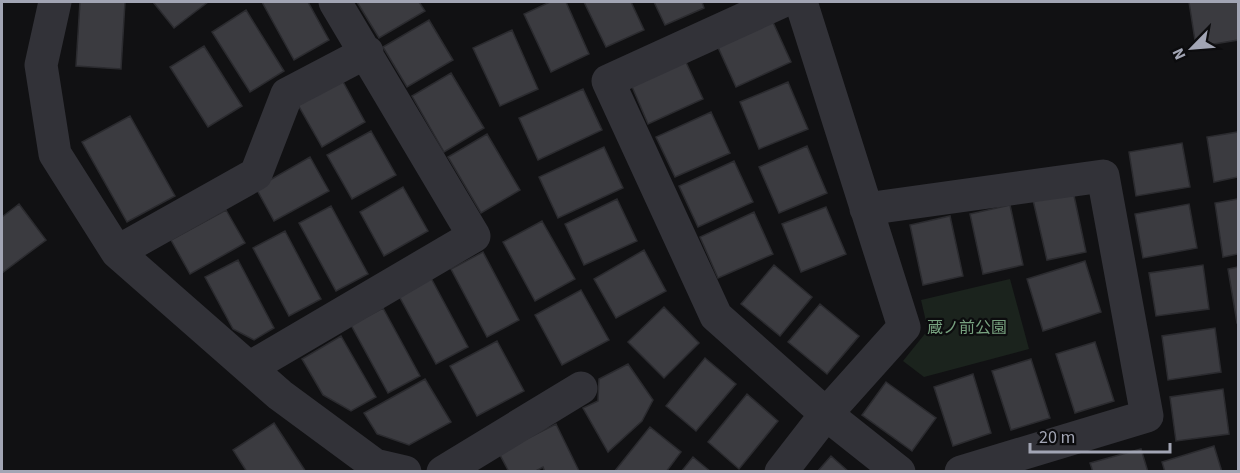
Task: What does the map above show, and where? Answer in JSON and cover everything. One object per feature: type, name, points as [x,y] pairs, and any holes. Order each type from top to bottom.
[{"type":"street","points":[[56,2],[41,65],[55,154],[117,252],[280,395],[386,469]]},
{"type":"street","points":[[249,368],[474,236],[335,2]]},
{"type":"street","points":[[781,2],[608,81],[716,316],[826,414],[899,471]]},
{"type":"street","points":[[781,471],[826,414],[904,327],[801,2]]},
{"type":"street","points":[[117,252],[256,174],[287,94],[366,52]]},
{"type":"street","points":[[866,209],[1103,176],[1147,416],[961,471]]},
{"type":"street","points":[[443,471],[581,388]]},
{"type":"green space","name":"蔵ノ前公園","points":[[1010,279],[1029,349],[924,377],[903,361],[928,330],[921,300]]},
{"type":"building","points":[[80,2],[125,2],[121,69],[76,66]]},
{"type":"building","points":[[153,2],[208,2],[174,28]]},
{"type":"building","points":[[262,2],[308,2],[329,40],[294,60]]},
{"type":"building","points":[[357,2],[419,2],[425,11],[379,38]]},
{"type":"building","points":[[550,2],[566,2],[589,54],[551,72],[524,14]]},
{"type":"building","points":[[584,2],[631,2],[644,30],[606,47]]},
{"type":"building","points":[[654,2],[702,2],[704,8],[665,25]]},
{"type":"building","points":[[1189,2],[1238,2],[1238,40],[1196,47]]},
{"type":"building","points":[[246,10],[284,71],[250,92],[212,32]]},
{"type":"building","points":[[429,20],[453,60],[407,87],[383,47]]},
{"type":"building","points":[[772,20],[791,62],[736,87],[717,45]]},
{"type":"building","points":[[512,30],[538,89],[500,106],[473,48]]},
{"type":"building","points":[[204,46],[242,106],[208,127],[170,67]]},
{"type":"building","points":[[684,58],[703,99],[648,124],[630,82]]},
{"type":"building","points":[[451,73],[484,128],[444,152],[412,96]]},
{"type":"building","points":[[341,78],[365,122],[322,147],[297,103]]},
{"type":"building","points":[[788,82],[808,129],[759,149],[740,102]]},
{"type":"building","points":[[583,89],[602,130],[538,160],[519,118]]},
{"type":"building","points":[[711,112],[730,153],[675,177],[656,137]]},
{"type":"building","points":[[130,116],[175,196],[127,222],[82,142]]},
{"type":"building","points":[[371,131],[396,175],[352,199],[327,155]]},
{"type":"building","points":[[1238,132],[1238,177],[1214,182],[1207,137]]},
{"type":"building","points":[[487,134],[520,190],[481,213],[448,157]]},
{"type":"building","points":[[1182,143],[1190,187],[1136,196],[1129,152]]},
{"type":"building","points":[[807,146],[827,193],[779,213],[759,167]]},
{"type":"building","points":[[604,147],[623,188],[558,218],[539,177]]},
{"type":"building","points":[[310,157],[329,191],[274,221],[256,188]]},
{"type":"building","points":[[734,161],[753,202],[698,227],[679,186]]},
{"type":"building","points":[[403,187],[428,231],[384,256],[360,212]]},
{"type":"building","points":[[1073,191],[1086,252],[1047,260],[1033,200]]},
{"type":"building","points":[[617,199],[637,241],[584,265],[565,224]]},
{"type":"building","points":[[1238,199],[1238,254],[1223,257],[1215,203]]},
{"type":"building","points":[[19,204],[46,240],[2,273],[2,217]]},
{"type":"building","points":[[1189,204],[1197,248],[1143,258],[1135,214]]},
{"type":"building","points":[[1010,205],[1023,265],[983,274],[970,214]]},
{"type":"building","points":[[331,206],[368,274],[336,291],[299,223]]},
{"type":"building","points":[[826,207],[846,254],[801,272],[782,224]]},
{"type":"building","points":[[226,210],[245,243],[190,274],[171,240]]},
{"type":"building","points":[[754,212],[773,254],[718,278],[700,237]]},
{"type":"building","points":[[950,216],[963,276],[923,285],[910,225]]},
{"type":"building","points":[[542,221],[575,279],[535,301],[503,242]]},
{"type":"building","points":[[285,231],[321,299],[289,316],[253,248]]},
{"type":"building","points":[[644,250],[666,291],[616,318],[594,279]]},
{"type":"building","points":[[483,252],[519,320],[487,337],[451,269]]},
{"type":"building","points":[[238,260],[274,328],[254,340],[233,329],[205,277]]},
{"type":"building","points":[[1085,261],[1101,312],[1043,331],[1027,279]]},
{"type":"building","points":[[774,265],[812,297],[780,336],[741,304]]},
{"type":"building","points":[[1203,265],[1209,309],[1156,316],[1149,273]]},
{"type":"building","points":[[1238,267],[1238,323],[1237,323],[1228,269]]},
{"type":"building","points":[[431,278],[468,347],[436,364],[399,296]]},
{"type":"building","points":[[581,290],[609,340],[562,365],[535,315]]},
{"type":"building","points":[[820,304],[859,336],[827,374],[788,342]]},
{"type":"building","points":[[664,307],[699,343],[664,378],[628,342]]},
{"type":"building","points":[[383,308],[420,376],[388,393],[351,325]]},
{"type":"building","points":[[1215,328],[1221,372],[1168,380],[1162,336]]},
{"type":"building","points":[[341,336],[376,397],[351,411],[323,395],[302,359]]},
{"type":"building","points":[[497,341],[524,391],[477,416],[450,366]]},
{"type":"building","points":[[1095,342],[1114,401],[1075,413],[1056,354]]},
{"type":"building","points":[[705,358],[736,384],[696,431],[666,406]]},
{"type":"building","points":[[1031,359],[1050,418],[1011,430],[992,371]]},
{"type":"building","points":[[628,364],[653,400],[642,421],[608,452],[583,408],[598,401],[599,379]]},
{"type":"building","points":[[973,374],[991,433],[953,446],[934,387]]},
{"type":"building","points":[[425,379],[451,422],[409,445],[377,434],[364,413]]},
{"type":"building","points":[[886,382],[936,418],[912,451],[862,415]]},
{"type":"building","points":[[1223,389],[1229,434],[1176,441],[1170,397]]},
{"type":"building","points":[[747,394],[778,421],[739,469],[708,442]]},
{"type":"building","points":[[274,423],[306,472],[247,472],[233,450]]},
{"type":"building","points":[[556,424],[579,471],[545,472],[543,467],[534,472],[509,472],[499,453]]},
{"type":"building","points":[[650,427],[681,452],[666,472],[614,472]]},
{"type":"building","points":[[1214,446],[1222,472],[1165,472],[1162,462]]},
{"type":"building","points":[[1141,449],[1148,472],[1093,472],[1090,463]]},
{"type":"building","points":[[831,456],[849,472],[817,472]]},
{"type":"building","points":[[693,457],[711,472],[681,472]]}]
